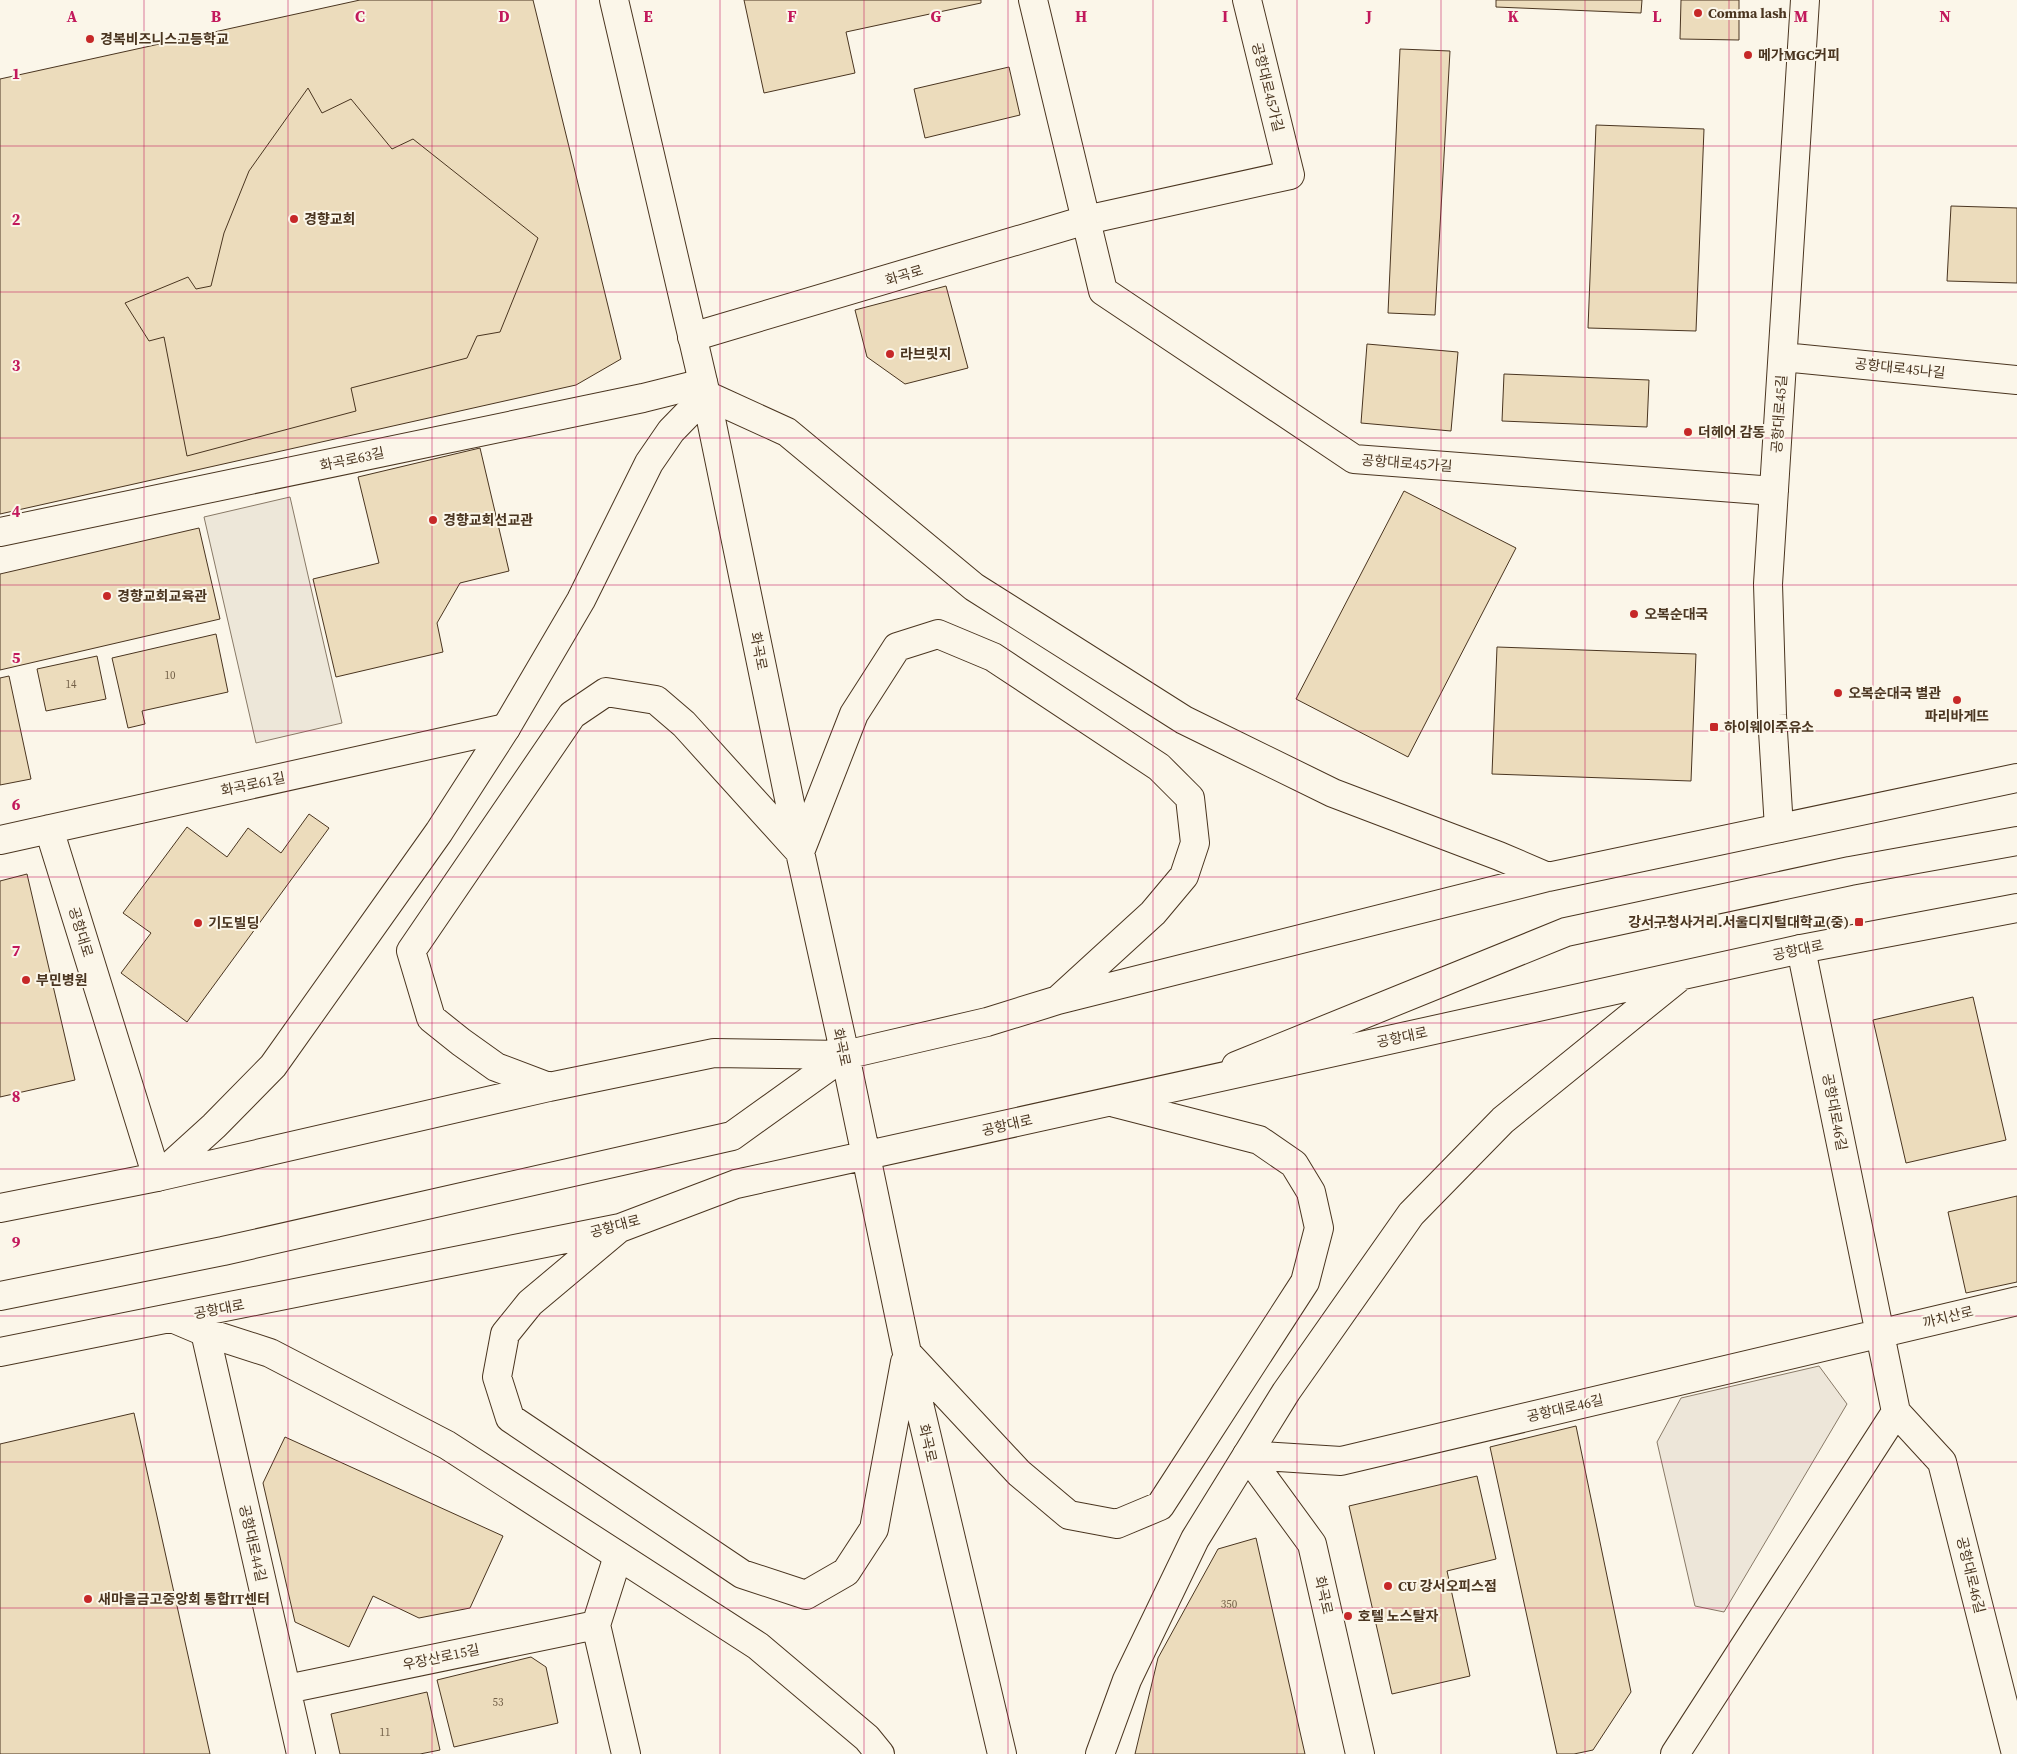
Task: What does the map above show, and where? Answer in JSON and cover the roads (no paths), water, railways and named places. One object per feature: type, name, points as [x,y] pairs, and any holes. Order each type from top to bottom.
[{"type":"main road","name":"화곡로","points":[[614,0],[704,389],[907,1353],[1002,1754]]},
{"type":"main road","name":"공항대로45가길","points":[[1033,0],[1103,291],[1354,459],[1774,491]]},
{"type":"main road","name":"공항대로45가길","points":[[1086,220],[1290,175],[1246,0]]},
{"type":"main road","name":"공항대로45길","points":[[1779,828],[1772,715],[1768,584],[1805,0]]},
{"type":"main road","name":"화곡로","points":[[692,338],[1086,220]]},
{"type":"main road","name":"공항대로45나길","points":[[1783,357],[2017,380]]},
{"type":"main road","name":"화곡로63길","points":[[0,532],[643,398],[704,389]]},
{"type":"main road","points":[[157,1177],[214,1126],[273,1066],[439,832],[506,728],[581,600],[649,463],[704,389],[787,432],[974,586],[1184,720],[1333,793],[1499,856],[1548,877]]},
{"type":"main road","points":[[549,1087],[496,1067],[431,1018],[412,950],[572,715],[606,692],[656,700],[684,724],[800,852],[854,714],[897,646],[938,634],[992,657],[1160,768],[1190,798],[1195,843],[1184,876],[1153,913],[1058,1000]]},
{"type":"main road","name":"화곡로61길","points":[[0,840],[506,728]]},
{"type":"main road","points":[[0,1208],[157,1177],[549,1087],[714,1053],[845,1055],[987,1022],[1058,1000],[1548,877],[2017,778]]},
{"type":"main road","name":"공항대로","points":[[49,829],[157,1177]]},
{"type":"main road","points":[[1193,1084],[1566,932],[1850,871],[2017,841]]},
{"type":"main road","name":"공항대로","points":[[0,1352],[620,1228],[736,1184],[1801,949],[2017,908]]},
{"type":"main road","name":"공항대로46길","points":[[1801,949],[1896,1412],[1942,1462],[2016,1754]]},
{"type":"main road","points":[[1100,1754],[1127,1680],[1195,1539],[1286,1392],[1411,1214],[1502,1120],[1682,975]]},
{"type":"main road","points":[[0,1296],[224,1251],[732,1136],[845,1055]]},
{"type":"main road","points":[[907,1353],[1019,1473],[1069,1516],[1117,1524],[1160,1506],[1305,1282],[1319,1228],[1311,1192],[1294,1164],[1259,1140],[1110,1102]]},
{"type":"main road","points":[[620,1228],[530,1303],[505,1334],[497,1377],[510,1418],[742,1574],[806,1595],[846,1572],[874,1529],[907,1353]]},
{"type":"main road","name":"까치산로","points":[[1880,1334],[2017,1300]]},
{"type":"main road","points":[[172,1318],[205,1332],[270,1353],[447,1445],[758,1646],[867,1738],[880,1754]]},
{"type":"main road","name":"공항대로44길","points":[[205,1332],[301,1754]]},
{"type":"main road","name":"공항대로46길","points":[[1247,1455],[1340,1461],[1880,1334]]},
{"type":"main road","points":[[1675,1754],[1896,1412]]},
{"type":"main road","name":"화곡로","points":[[1247,1455],[1312,1544],[1360,1754]]},
{"type":"main road","points":[[618,1556],[596,1624],[626,1754]]},
{"type":"main road","name":"우장산로15길","points":[[287,1689],[596,1624]]},
{"type":"place","name":"Comma lash","points":[[1698,13]]},
{"type":"place","name":"경복비즈니스고등학교","points":[[90,39]]},
{"type":"place","name":"메가MGC커피","points":[[1748,55]]},
{"type":"place","name":"경향교회","points":[[294,219]]},
{"type":"place","name":"라브릿지","points":[[890,354]]},
{"type":"place","name":"더헤어 감동","points":[[1688,432]]},
{"type":"place","name":"경향교회선교관","points":[[433,520]]},
{"type":"place","name":"경향교회교육관","points":[[107,596]]},
{"type":"place","name":"오복순대국","points":[[1634,614]]},
{"type":"place","name":"오복순대국 별관","points":[[1838,693]]},
{"type":"place","name":"파리바게뜨","points":[[1957,700]]},
{"type":"place","name":"하이웨이주유소","points":[[1714,727]]},
{"type":"place","name":"강서구청사거리.서울디지털대학교(중)","points":[[1859,922]]},
{"type":"place","name":"기도빌딩","points":[[198,923]]},
{"type":"place","name":"부민병원","points":[[26,980]]},
{"type":"place","name":"CU 강서오피스점","points":[[1388,1586]]},
{"type":"place","name":"새마을금고중앙회 통합IT센터","points":[[88,1599]]},
{"type":"place","name":"호텔 노스탈자","points":[[1348,1616]]}]
